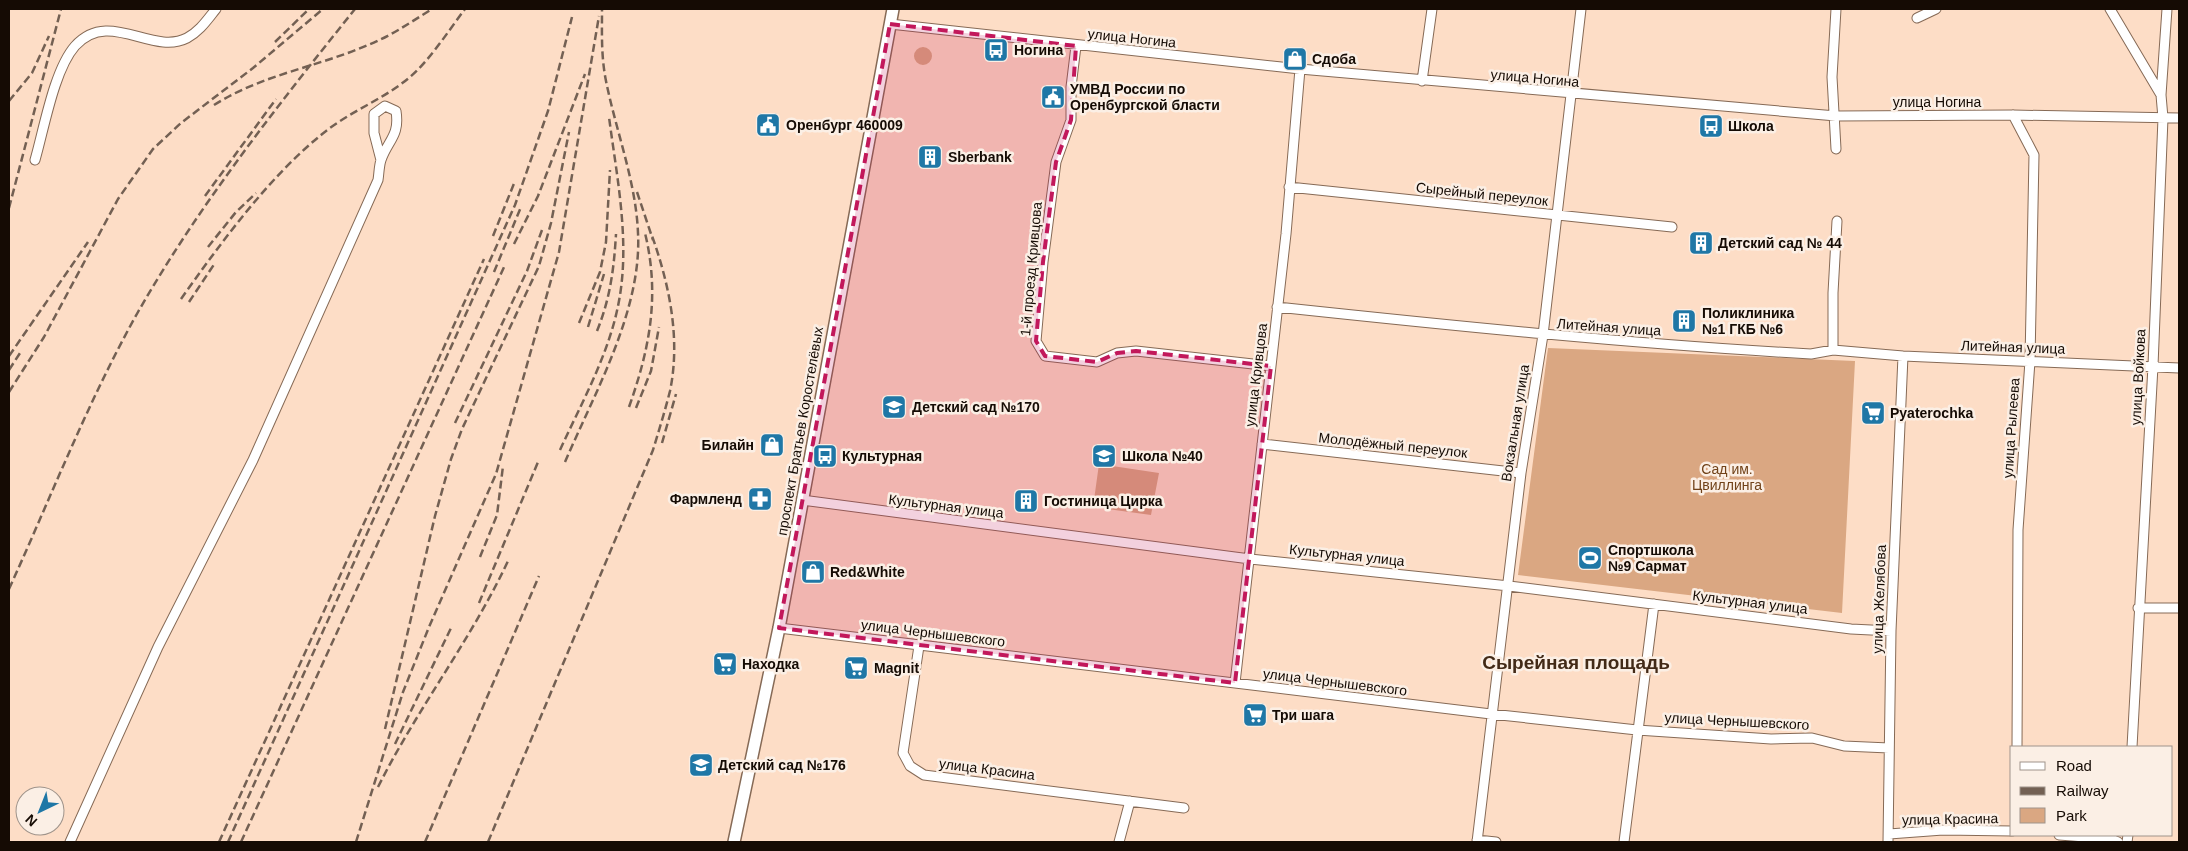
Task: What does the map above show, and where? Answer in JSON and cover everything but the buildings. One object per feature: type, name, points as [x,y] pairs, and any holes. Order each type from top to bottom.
[{"type":"main road","name":"проспект Братьев Коростелёвых","points":[[889,9],[890,24]]},
{"type":"main road","name":"проспект Братьев Коростелёвых","points":[[734,842],[779,628],[894,9]]},
{"type":"street","points":[[35,160],[58,79],[75,47],[91,34],[106,30],[163,42],[185,39],[202,27],[216,9]]},
{"type":"street","points":[[1422,81],[1432,9]]},
{"type":"street","name":"Вокзальная улица","points":[[1477,841],[1491,714],[1509,586],[1521,473],[1543,336],[1581,9]]},
{"type":"street","points":[[1836,9],[1832,77],[1836,116],[1836,149]]},
{"type":"street","points":[[1917,18],[1936,9]]},
{"type":"street","points":[[2110,9],[2161,95]]},
{"type":"street","name":"улица Войкова","points":[[2132,746],[2138,608],[2153,366],[2163,118],[2161,95],[2167,9]]},
{"type":"street","name":"улица Ногина","points":[[890,24],[1300,70],[1571,95],[1836,116],[2014,115],[2179,118]]},
{"type":"street","name":"1-й проезд Кривцова","points":[[1076,46],[1071,87],[1071,120],[1056,162],[1043,262],[1036,341],[1045,356],[1097,362],[1118,353],[1136,351],[1271,366]]},
{"type":"street","name":"улица Кривцова","points":[[1235,683],[1271,366],[1300,70]]},
{"type":"street","points":[[70,842],[158,647],[253,460],[378,180],[381,160],[392,142],[398,124],[396,111],[384,106],[374,114],[374,134],[381,160]]},
{"type":"street","name":"улица Рылеева","points":[[2014,115],[2034,154],[2030,361],[2018,530],[2017,746]]},
{"type":"street","name":"Сырейный переулок","points":[[1289,187],[1672,227]]},
{"type":"street","points":[[1833,350],[1837,221]]},
{"type":"street","name":"Литейная улица","points":[[1277,307],[1543,336],[1811,354],[1833,350],[1903,356],[2179,368]]},
{"type":"street","name":"улица Желябова","points":[[1888,838],[1891,632],[1903,356]]},
{"type":"street","name":"Молодёжный переулок","points":[[1262,444],[1521,473]]},
{"type":"street","name":"Культурная улица","points":[[802,500],[1250,559],[1509,586],[1851,629],[1891,632]]},
{"type":"street","points":[[1624,842],[1637,730],[1648,666],[1654,604]]},
{"type":"street","points":[[2138,608],[2179,608]]},
{"type":"street","name":"улица Чернышевского","points":[[779,628],[1637,730],[1771,739],[1812,738],[1844,746],[1889,748]]},
{"type":"street","name":"улица Красина","points":[[919,646],[903,753],[910,766],[924,775],[1184,808]]},
{"type":"street","points":[[1119,842],[1130,801]]},
{"type":"street","name":"улица Красина","points":[[1888,838],[1943,830],[2010,831]]},
{"type":"street","points":[[2072,836],[2111,839],[2118,842]]},
{"type":"street","points":[[1477,841],[1496,842]]},
{"type":"highlighted area","points":[[890,24],[1076,46],[1071,120],[1056,162],[1043,262],[1036,341],[1045,356],[1097,362],[1117,353],[1136,351],[1271,366],[1235,683],[779,628]]},
{"type":"green space","points":[[923,47],[929,50],[932,56],[929,62],[923,65],[917,62],[914,56],[917,50]]},
{"type":"green space","name":"Сад им. Цвиллинга","points":[[1548,348],[1855,361],[1842,613],[1518,575]]},
{"type":"green space","points":[[1099,464],[1159,473],[1151,515],[1093,507]]},
{"type":"railway","points":[[9,208],[61,9]]},
{"type":"railway","points":[[275,42],[309,9]]},
{"type":"railway","points":[[9,392],[44,337],[118,199],[153,149],[181,123],[253,68],[323,9]]},
{"type":"railway","points":[[9,589],[70,449],[138,312],[187,233],[240,156],[355,9]]},
{"type":"railway","points":[[214,105],[251,86],[349,53],[401,28],[432,9]]},
{"type":"railway","points":[[181,299],[228,234],[282,171],[331,127],[388,93],[410,77],[432,54],[465,9]]},
{"type":"railway","points":[[565,462],[602,379],[625,321],[637,262],[638,233],[634,195],[604,72],[602,9]]},
{"type":"railway","points":[[356,842],[403,692],[429,627],[496,474],[559,252],[599,16]]},
{"type":"railway","points":[[228,842],[515,205],[548,111],[572,17]]},
{"type":"railway","points":[[9,101],[32,73],[49,36]]},
{"type":"railway","points":[[514,244],[538,196],[585,74]]},
{"type":"railway","points":[[205,196],[276,99]]},
{"type":"railway","points":[[560,450],[608,343],[622,283],[623,235],[619,188],[609,117]]},
{"type":"railway","points":[[385,729],[435,516],[451,459],[462,429],[539,266],[551,223],[569,132]]},
{"type":"railway","points":[[579,323],[600,272],[606,242],[610,170]]},
{"type":"railway","points":[[493,236],[515,181]]},
{"type":"railway","points":[[637,192],[653,240]]},
{"type":"railway","points":[[208,247],[236,212],[256,193]]},
{"type":"railway","points":[[494,272],[521,207]]},
{"type":"railway","points":[[455,423],[527,271],[542,230]]},
{"type":"railway","points":[[629,407],[647,342],[652,300],[652,278],[645,233]]},
{"type":"railway","points":[[488,842],[653,450],[670,391],[673,371],[674,331],[668,291],[651,233]]},
{"type":"railway","points":[[597,331],[611,284],[616,234]]},
{"type":"railway","points":[[9,356],[88,242]]},
{"type":"railway","points":[[219,842],[484,259]]},
{"type":"railway","points":[[189,302],[215,263]]},
{"type":"railway","points":[[241,842],[505,265]]},
{"type":"railway","points":[[588,327],[604,274]]},
{"type":"railway","points":[[636,408],[651,371],[659,327]]},
{"type":"railway","points":[[9,370],[22,350]]},
{"type":"railway","points":[[662,443],[676,394]]},
{"type":"railway","points":[[479,603],[538,462]]},
{"type":"railway","points":[[480,557],[497,515],[503,466]]},
{"type":"railway","points":[[378,787],[393,758],[478,619],[508,561]]},
{"type":"railway","points":[[425,842],[539,576]]},
{"type":"railway","points":[[395,744],[451,628]]},
{"type":"place","name":"Ногина","points":[[996,50]]},
{"type":"place","name":"Сдоба","points":[[1295,59]]},
{"type":"place","name":"УМВД России по Оренбургской бласти","points":[[1053,97]]},
{"type":"place","name":"Оренбург 460009","points":[[768,125]]},
{"type":"place","name":"Школа","points":[[1711,126]]},
{"type":"place","name":"Sberbank","points":[[930,157]]},
{"type":"place","name":"Детский сад № 44","points":[[1701,243]]},
{"type":"place","name":"Поликлиника №1 ГКБ №6","points":[[1684,321]]},
{"type":"place","name":"Детский сад №170","points":[[894,407]]},
{"type":"place","name":"Pyaterochka","points":[[1873,413]]},
{"type":"place","name":"Билайн","points":[[772,445]]},
{"type":"place","name":"Культурная","points":[[825,456]]},
{"type":"place","name":"Школа №40","points":[[1104,456]]},
{"type":"place","name":"Фармленд","points":[[760,499]]},
{"type":"place","name":"Гостиница Цирка","points":[[1026,501]]},
{"type":"place","name":"Спортшкола №9 Сармат","points":[[1590,558]]},
{"type":"place","name":"Red&White","points":[[813,572]]},
{"type":"place","name":"Находка","points":[[725,664]]},
{"type":"place","name":"Magnit","points":[[856,668]]},
{"type":"place","name":"Три шага","points":[[1255,715]]},
{"type":"place","name":"Детский сад №176","points":[[701,765]]},
{"type":"district","name":"Сырейная площадь","points":[[1576,662]]}]
